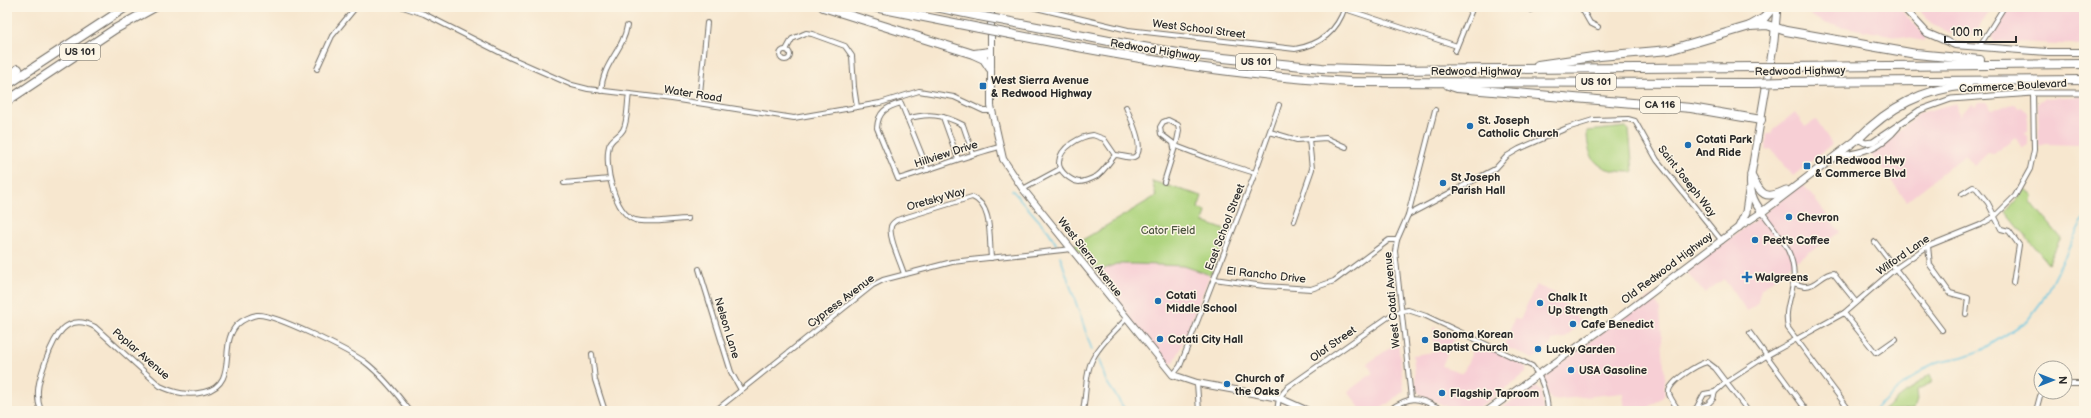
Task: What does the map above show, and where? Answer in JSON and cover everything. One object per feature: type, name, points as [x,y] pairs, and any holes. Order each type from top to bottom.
[{"type":"highway","name":"US 101","points":[[7,84],[126,7]]},
{"type":"highway","name":"US 101","points":[[7,101],[115,29],[155,7]]},
{"type":"highway","points":[[823,7],[973,54],[984,59],[990,68]]},
{"type":"highway","name":"Redwood Highway","points":[[874,7],[1131,58],[1227,72],[1351,82],[1752,83],[2084,80]]},
{"type":"highway","name":"Redwood Highway","points":[[936,7],[1127,45],[1221,59],[1322,68],[1387,70],[1504,70],[2084,64]]},
{"type":"highway","points":[[1750,26],[1764,18],[1773,7]]},
{"type":"highway","points":[[1504,70],[1600,56],[1669,50],[1750,26],[1767,25],[1775,28],[1916,54],[2030,64]]},
{"type":"highway","points":[[973,54],[990,52]]},
{"type":"highway","points":[[7,78],[18,69]]},
{"type":"highway","points":[[1858,139],[1876,121],[1923,95],[1958,86],[2026,80]]},
{"type":"highway","name":"CA 116","points":[[1439,82],[1457,88],[1691,108],[1761,120]]},
{"type":"main road","name":"West Sierra Avenue","points":[[991,7],[991,111],[999,147],[1005,163],[1023,189],[1126,319],[1173,375]]},
{"type":"main road","points":[[1739,227],[1746,212],[1777,7]]},
{"type":"main road","points":[[1903,7],[1920,27],[1937,39],[1955,45],[2047,52],[2084,52]]},
{"type":"main road","name":"Old Redwood Highway","points":[[1487,411],[1625,313],[1858,139]]},
{"type":"main road","points":[[1750,179],[1761,192],[1767,196],[1776,194],[1800,183]]},
{"type":"main road","points":[[1750,179],[1752,198],[1762,212]]},
{"type":"main road","points":[[1173,375],[1197,383],[1279,398],[1308,411]]},
{"type":"street","points":[[317,69],[332,36],[356,7]]},
{"type":"street","name":"Water Road","points":[[403,7],[424,14],[488,48],[572,85],[601,91],[699,103],[794,118],[857,107],[919,91],[956,97],[984,111],[991,111]]},
{"type":"street","name":"West School Street","points":[[1032,7],[1128,30],[1295,49],[1316,44],[1325,38],[1334,30],[1345,8]]},
{"type":"street","points":[[1455,51],[1473,7]]},
{"type":"street","points":[[1581,7],[1590,23],[1598,27]]},
{"type":"street","points":[[1978,47],[2004,7]]},
{"type":"street","points":[[1345,8],[1457,46]]},
{"type":"street","points":[[699,103],[707,23]]},
{"type":"street","points":[[601,91],[605,71],[624,39],[627,26]]},
{"type":"street","points":[[786,50],[792,40],[806,33],[845,46],[852,56],[853,81],[857,107]]},
{"type":"street","name":"Commerce Boulevard","points":[[1858,139],[1865,143],[1872,142],[1930,106],[1951,99],[2033,93],[2084,93]]},
{"type":"street","name":"Wilford Lane","points":[[1697,407],[1704,394],[1715,392],[1766,356],[1844,313],[1896,268],[1928,246],[1980,225],[1994,217],[2015,196],[2030,170],[2034,150],[2033,93]]},
{"type":"street","points":[[629,94],[624,128],[612,139],[609,147],[610,179],[613,191],[622,209],[630,218],[642,220],[688,219]]},
{"type":"street","name":"Hillview Drive","points":[[907,119],[901,103],[888,107],[882,111],[877,121],[877,128],[898,179],[999,147]]},
{"type":"street","name":"East School Street","points":[[1173,375],[1180,366],[1280,106]]},
{"type":"street","points":[[1115,155],[1098,175],[1080,182],[1072,180],[1060,169],[1059,162],[1064,151],[1083,136],[1093,135],[1104,139],[1115,155],[1130,158],[1135,156],[1139,152],[1140,144],[1126,107]]},
{"type":"street","name":"West Cotati Avenue","points":[[1411,398],[1395,251],[1397,240],[1408,215],[1435,110]]},
{"type":"street","points":[[928,170],[907,119],[925,114],[943,117],[963,124],[973,154]]},
{"type":"street","points":[[943,117],[958,159]]},
{"type":"street","name":"Saint Joseph Way","points":[[1408,215],[1495,169],[1507,156],[1530,144],[1592,120],[1628,119],[1635,121],[1657,160],[1722,241]]},
{"type":"street","points":[[1164,182],[1175,147],[1179,132],[1178,125],[1168,120],[1163,122],[1160,128],[1161,134],[1173,143],[1175,147],[1255,173]]},
{"type":"street","name":"Commerce Boulevard","points":[[1835,157],[1870,150],[1888,139],[1902,123]]},
{"type":"street","points":[[1270,132],[1297,140],[1326,138],[1346,147]]},
{"type":"street","points":[[1294,221],[1312,170],[1310,139]]},
{"type":"street","points":[[1023,189],[1060,169]]},
{"type":"street","points":[[564,183],[610,179]]},
{"type":"street","points":[[1962,194],[1973,187],[1976,188],[1988,203],[2001,229],[2009,231],[2019,245],[2013,283]]},
{"type":"street","name":"Oretsky Way","points":[[904,274],[891,236],[890,228],[892,224],[897,220],[972,197],[979,200],[984,207],[990,258]]},
{"type":"street","points":[[1762,212],[1791,255],[1794,273],[1786,311],[1788,328],[1850,411]]},
{"type":"street","name":"El Rancho Drive","points":[[1214,279],[1264,286],[1311,289],[1334,281],[1389,240],[1397,240]]},
{"type":"street","points":[[1875,242],[1942,330]]},
{"type":"street","points":[[1928,246],[1930,265],[1950,293],[1968,298],[1966,314]]},
{"type":"street","name":"Cypress Avenue","points":[[715,411],[874,285],[904,274],[952,262],[1072,249]]},
{"type":"street","name":"Nelson Lane","points":[[699,269],[731,372],[741,390]]},
{"type":"street","points":[[1793,283],[1807,286],[1815,283],[1829,273],[1832,273],[1856,302]]},
{"type":"street","points":[[1402,310],[1408,310],[1426,316],[1532,366],[1538,374],[1548,411]]},
{"type":"street","name":"Olof Street","points":[[1279,398],[1288,387],[1394,313],[1402,310]]},
{"type":"street","points":[[1844,313],[1876,353],[1896,339]]},
{"type":"street","name":"Poplar Avenue","points":[[41,411],[38,400],[38,384],[48,355],[57,335],[62,329],[73,323],[84,322],[101,331],[160,386],[171,391],[191,394],[209,391],[223,380],[232,332],[244,320],[258,315],[281,322],[348,352],[365,363],[380,376],[410,411]]},
{"type":"street","points":[[1083,411],[1086,381],[1090,363],[1126,319]]},
{"type":"street","points":[[1750,333],[1807,411]]},
{"type":"street","points":[[592,354],[595,380],[605,411]]},
{"type":"street","points":[[1679,411],[1669,394],[1669,389],[1673,383],[1700,364],[1710,363],[1748,411]]},
{"type":"street","points":[[1197,383],[1199,411]]},
{"type":"street","points":[[2073,384],[2084,384]]},
{"type":"street","name":"Wilford Lane","points":[[1690,411],[1708,404],[1713,399],[1715,392]]},
{"type":"street","points":[[1277,411],[1279,398]]},
{"type":"street","points":[[1388,411],[1399,403],[1411,398],[1419,399],[1446,411]]},
{"type":"street","points":[[2036,411],[2039,400]]},
{"type":"shaded area","points":[[1805,7],[1899,7],[1912,23],[1925,35],[1925,41],[1827,24],[1812,17]]},
{"type":"shaded area","points":[[1916,7],[1993,7],[1974,34],[1963,35],[1950,33],[1931,23]]},
{"type":"shaded area","points":[[2008,7],[2084,7],[2084,45],[1994,41],[1991,37],[1994,28]]},
{"type":"shaded area","points":[[2084,96],[2084,129],[2078,145],[2045,144],[2039,146],[2038,104],[2040,101],[2045,98]]},
{"type":"shaded area","points":[[1979,102],[1986,102],[1992,109],[2015,105],[2019,108],[2022,107],[2027,113],[2027,132],[2024,133],[2028,137],[2028,145],[2022,148],[2015,137],[1993,154],[1988,153],[1974,166],[1965,155],[1907,201],[1871,155],[1920,113],[1956,103],[1957,110],[1961,116],[1962,112],[1973,103],[1975,107]]},
{"type":"shaded area","points":[[1795,112],[1805,127],[1816,120],[1832,144],[1793,176],[1771,149],[1765,150],[1767,134],[1771,134],[1773,130]]},
{"type":"shaded area","points":[[1803,184],[1840,232],[1796,261],[1761,289],[1757,304],[1747,311],[1724,279],[1704,293],[1686,271]]},
{"type":"shaded area","name":"Cotati Middle School","points":[[1116,264],[1184,266],[1210,275],[1175,361],[1170,364],[1136,328],[1097,272]]},
{"type":"shaded area","points":[[1536,285],[1555,293],[1582,322],[1564,338],[1552,340],[1550,347],[1533,359],[1504,346],[1514,319],[1520,320]]},
{"type":"shaded area","points":[[1653,295],[1660,310],[1665,381],[1664,396],[1644,411],[1625,411],[1623,393],[1552,400],[1547,395],[1543,376]]},
{"type":"shaded area","points":[[1433,327],[1456,334],[1442,366],[1463,373],[1476,343],[1524,365],[1526,368],[1526,373],[1475,411],[1457,411],[1421,395],[1416,389],[1413,355],[1435,352]]},
{"type":"shaded area","points":[[1398,342],[1404,391],[1378,411],[1362,411],[1348,391],[1373,373],[1367,364]]},
{"type":"shaded area","points":[[1533,386],[1537,386],[1542,392],[1543,411],[1497,411]]},
{"type":"green space","points":[[1626,127],[1629,130],[1633,172],[1622,172],[1604,168],[1593,158],[1588,142],[1587,131]]},
{"type":"green space","name":"Cator Field","points":[[1152,181],[1202,196],[1198,208],[1206,212],[1203,222],[1228,231],[1210,275],[1184,266],[1134,264],[1116,264],[1097,272],[1074,245],[1156,196]]},
{"type":"green space","points":[[2025,189],[2032,195],[2031,202],[2061,238],[2048,264],[2006,212]]},
{"type":"green space","points":[[1930,374],[1933,382],[1916,390],[1917,400],[1914,409],[1882,411]]},
{"type":"waterway","points":[[1012,190],[1049,232],[1056,244]]},
{"type":"waterway","points":[[1872,411],[1925,368],[1937,362],[1962,357],[1982,350],[2027,321],[2042,301],[2084,218]]},
{"type":"waterway","points":[[1060,256],[1092,350]]},
{"type":"waterway","points":[[1099,360],[1106,381],[1126,411]]},
{"type":"place","name":"West Sierra Avenue & Redwood Highway","points":[[983,86]]},
{"type":"place","name":"St. Joseph Catholic Church","points":[[1470,126]]},
{"type":"place","name":"Cotati Park And Ride","points":[[1688,145]]},
{"type":"place","name":"Old Redwood Hwy & Commerce Blvd","points":[[1807,166]]},
{"type":"place","name":"St Joseph Parish Hall","points":[[1443,183]]},
{"type":"place","name":"Chevron","points":[[1789,217]]},
{"type":"place","name":"Peet's Coffee","points":[[1755,240]]},
{"type":"place","name":"Walgreens","points":[[1747,277]]},
{"type":"place","name":"Cotati Middle School","points":[[1158,301]]},
{"type":"place","name":"Chalk It Up Strength","points":[[1540,303]]},
{"type":"place","name":"Cafe Benedict","points":[[1573,324]]},
{"type":"place","name":"Cotati City Hall","points":[[1160,339]]},
{"type":"place","name":"Sonoma Korean Baptist Church","points":[[1425,340]]},
{"type":"place","name":"Lucky Garden","points":[[1538,349]]},
{"type":"place","name":"USA Gasoline","points":[[1571,370]]},
{"type":"place","name":"Church of the Oaks","points":[[1227,384]]},
{"type":"place","name":"Flagship Taproom","points":[[1442,393]]}]
